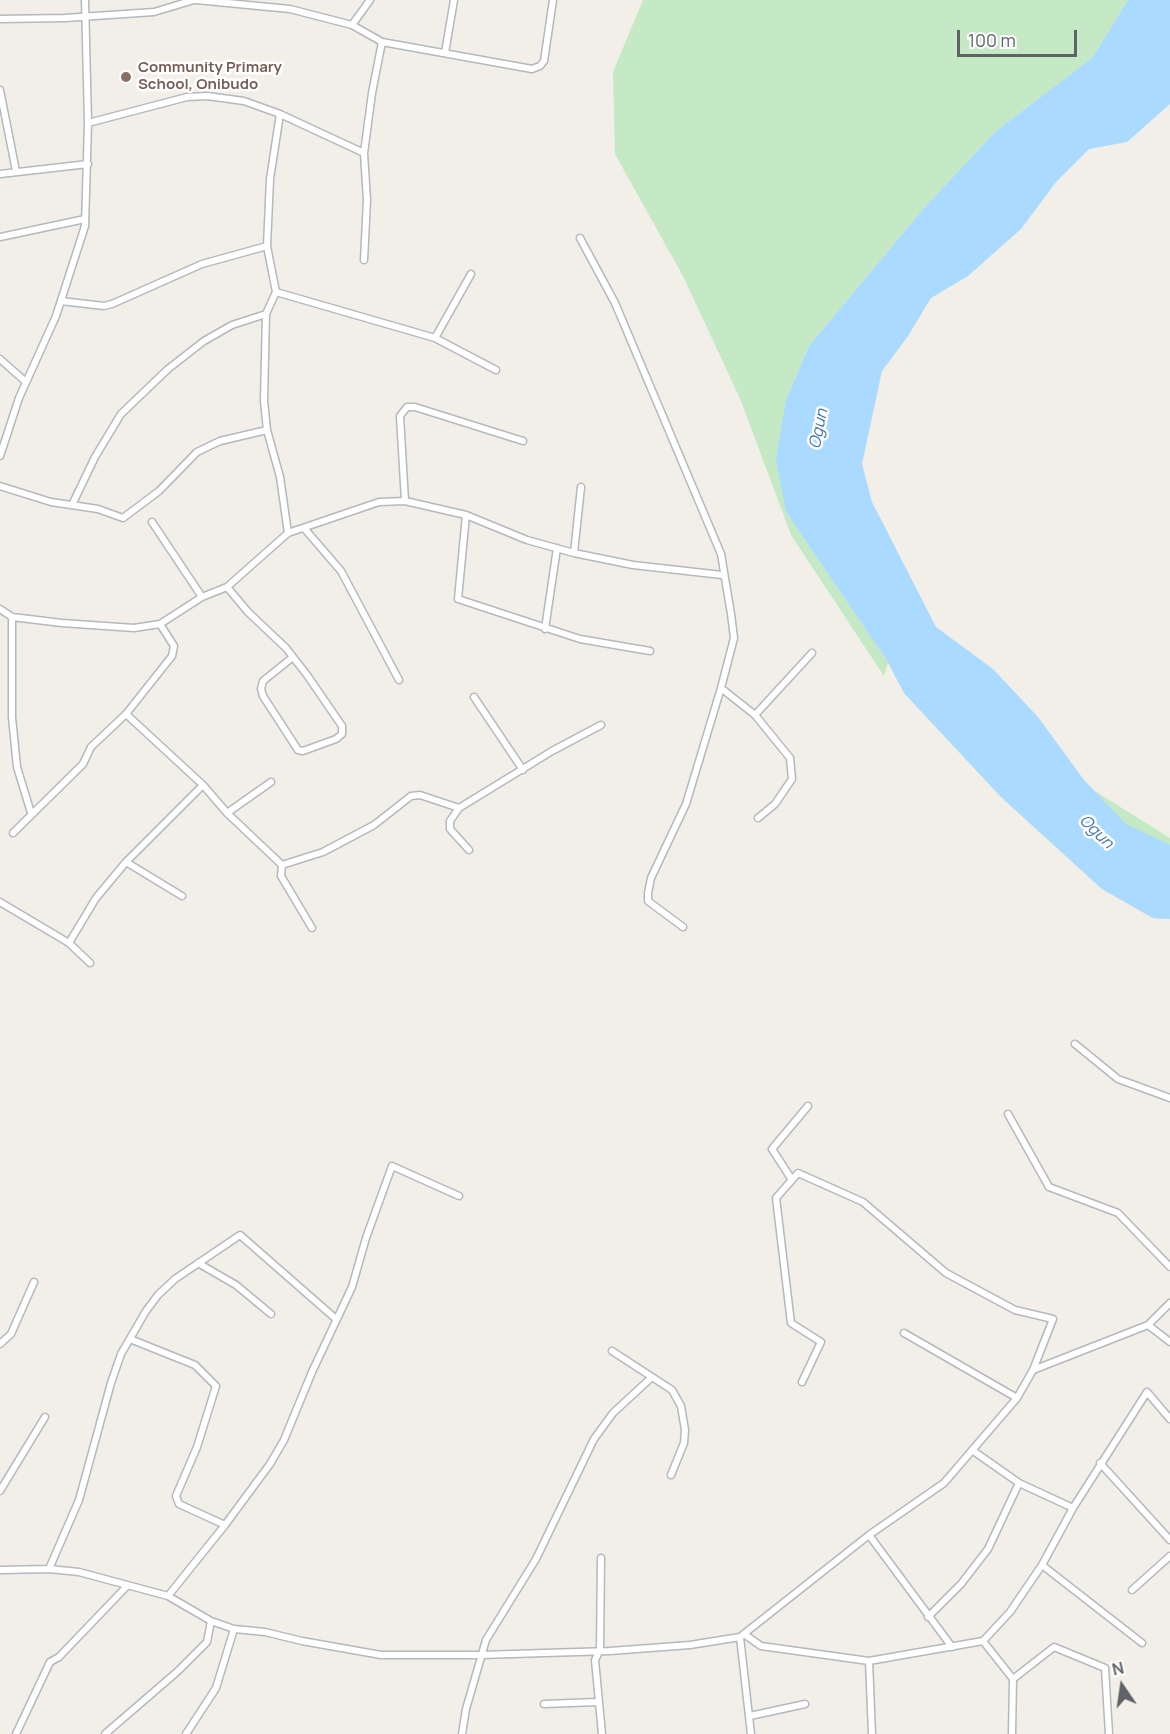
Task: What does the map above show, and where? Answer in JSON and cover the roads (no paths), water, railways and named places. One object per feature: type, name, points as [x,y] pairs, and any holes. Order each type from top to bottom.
[{"type":"street","points":[[0,456],[26,382],[61,301],[83,235],[88,164],[85,0]]},
{"type":"street","points":[[0,19],[84,17],[154,12],[195,0],[278,4],[352,25],[382,42],[532,69],[540,66],[544,61],[553,0]]},
{"type":"street","points":[[352,25],[370,0]]},
{"type":"street","points":[[444,52],[454,0]]},
{"type":"street","points":[[364,260],[367,200],[364,153],[382,42]]},
{"type":"street","points":[[0,90],[16,171]]},
{"type":"street","points":[[88,123],[198,96],[244,101],[280,114],[364,153]]},
{"type":"street","points":[[280,114],[270,179],[267,246],[276,292],[266,314],[264,401],[267,430],[280,477],[288,533]]},
{"type":"street","points":[[0,174],[88,164]]},
{"type":"street","points":[[0,237],[85,219]]},
{"type":"street","points":[[580,238],[615,303],[721,554],[722,575],[734,638],[686,804],[651,878],[648,893],[648,901],[683,927]]},
{"type":"street","points":[[61,301],[104,306],[112,304],[202,264],[267,246]]},
{"type":"street","points":[[435,338],[471,274]]},
{"type":"street","points":[[276,292],[435,338],[496,370]]},
{"type":"street","points":[[72,505],[95,457],[121,414],[168,369],[204,341],[232,325],[266,314]]},
{"type":"street","points":[[0,359],[26,382]]},
{"type":"street","points":[[405,501],[400,453],[400,416],[407,407],[415,407],[523,441]]},
{"type":"street","points":[[0,486],[51,502],[123,518],[159,491],[169,478],[197,452],[220,441],[267,430]]},
{"type":"street","points":[[574,553],[581,487]]},
{"type":"street","points":[[0,609],[12,617],[134,628],[160,624],[202,597],[227,587],[288,533],[370,503],[405,501],[465,515],[557,549],[574,553],[633,565],[722,575]]},
{"type":"street","points":[[465,515],[458,599],[580,639],[650,651]]},
{"type":"street","points":[[152,522],[202,597]]},
{"type":"street","points":[[304,528],[341,571],[399,680]]},
{"type":"street","points":[[545,629],[557,549]]},
{"type":"street","points":[[227,587],[292,657],[343,730],[336,740],[303,751],[298,750],[263,696],[261,689],[263,681],[292,657]]},
{"type":"street","points":[[12,617],[12,717],[17,767],[32,813]]},
{"type":"street","points":[[13,833],[83,764],[91,747],[126,714],[172,656],[174,646],[160,624]]},
{"type":"street","points":[[755,715],[812,653]]},
{"type":"street","points":[[721,688],[755,715],[790,758],[792,779],[789,785],[775,804],[758,818]]},
{"type":"street","points":[[474,697],[502,742],[523,770]]},
{"type":"street","points":[[126,714],[203,785],[227,813],[282,865],[282,876],[312,928]]},
{"type":"street","points":[[469,850],[449,826],[459,808],[601,725]]},
{"type":"street","points":[[227,813],[271,782]]},
{"type":"street","points":[[69,943],[96,898],[126,862],[203,785]]},
{"type":"street","points":[[282,865],[323,852],[374,825],[411,796],[420,795],[459,808]]},
{"type":"street","points":[[126,862],[182,896]]},
{"type":"street","points":[[0,902],[69,943],[90,963]]},
{"type":"street","points":[[1075,1044],[1118,1079],[1170,1098]]},
{"type":"street","points":[[792,1180],[772,1149],[808,1106]]},
{"type":"street","points":[[1008,1114],[1049,1187],[1118,1213],[1170,1267]]},
{"type":"street","points":[[168,1596],[225,1526],[270,1464],[284,1440],[352,1287],[366,1238],[392,1166],[459,1196]]},
{"type":"street","points":[[0,1570],[49,1569],[79,1572],[168,1596],[211,1621],[234,1629],[265,1632],[381,1655],[480,1655],[600,1650],[690,1645],[742,1636],[869,1534],[944,1483],[1017,1398],[1033,1370],[1053,1319],[1015,1310],[946,1273],[863,1202],[798,1173],[776,1198],[791,1323],[821,1342],[802,1382]]},
{"type":"street","points":[[49,1569],[79,1500],[111,1383],[130,1339],[158,1295],[198,1263],[240,1235],[336,1319]]},
{"type":"street","points":[[198,1263],[236,1285],[271,1314]]},
{"type":"street","points":[[0,1344],[11,1334],[34,1282]]},
{"type":"street","points":[[1033,1370],[1148,1325],[1170,1303]]},
{"type":"street","points":[[1148,1325],[1170,1342]]},
{"type":"street","points":[[904,1333],[1017,1398]]},
{"type":"street","points":[[130,1339],[195,1365],[216,1386],[197,1447],[176,1496],[179,1504],[225,1526]]},
{"type":"street","points":[[612,1351],[672,1390],[684,1416],[684,1443],[671,1475]]},
{"type":"street","points":[[462,1734],[466,1708],[486,1640],[536,1559],[594,1439],[613,1413],[652,1377]]},
{"type":"street","points":[[742,1636],[761,1646],[870,1661],[983,1641],[1010,1612],[1042,1565],[1100,1463],[1147,1392],[1170,1419]]},
{"type":"street","points":[[0,1491],[45,1417]]},
{"type":"street","points":[[972,1450],[1019,1483],[1073,1508]]},
{"type":"street","points":[[1100,1463],[1170,1540]]},
{"type":"street","points":[[928,1617],[961,1584],[988,1549],[1019,1483]]},
{"type":"street","points":[[869,1534],[952,1647]]},
{"type":"street","points":[[1132,1590],[1170,1556]]},
{"type":"street","points":[[601,1558],[600,1650],[595,1660],[602,1734]]},
{"type":"street","points":[[1042,1565],[1142,1643]]},
{"type":"street","points":[[16,1734],[50,1662],[59,1657],[127,1586]]},
{"type":"street","points":[[105,1734],[178,1671],[207,1642],[211,1621]]},
{"type":"street","points":[[186,1734],[216,1688],[234,1629]]},
{"type":"street","points":[[742,1636],[751,1734]]},
{"type":"street","points":[[983,1641],[1013,1679],[1012,1734]]},
{"type":"street","points":[[1013,1679],[1054,1647],[1105,1668],[1109,1734]]},
{"type":"street","points":[[870,1661],[872,1734]]},
{"type":"street","points":[[544,1704],[598,1702]]},
{"type":"street","points":[[750,1716],[805,1704]]},
{"type":"water","name":"Ogun","points":[[1128,0],[1170,0],[1170,104],[1127,142],[1089,149],[1056,182],[1021,229],[968,276],[931,298],[908,336],[882,371],[862,464],[872,502],[936,627],[993,669],[1038,717],[1084,780],[1126,824],[1170,845],[1170,919],[1153,918],[1102,889],[1001,797],[904,693],[888,662],[786,512],[776,459],[786,400],[809,346],[924,208],[996,131],[1092,58]]},
{"type":"place","name":"Community Primary School, Onibudo","points":[[126,77]]}]
